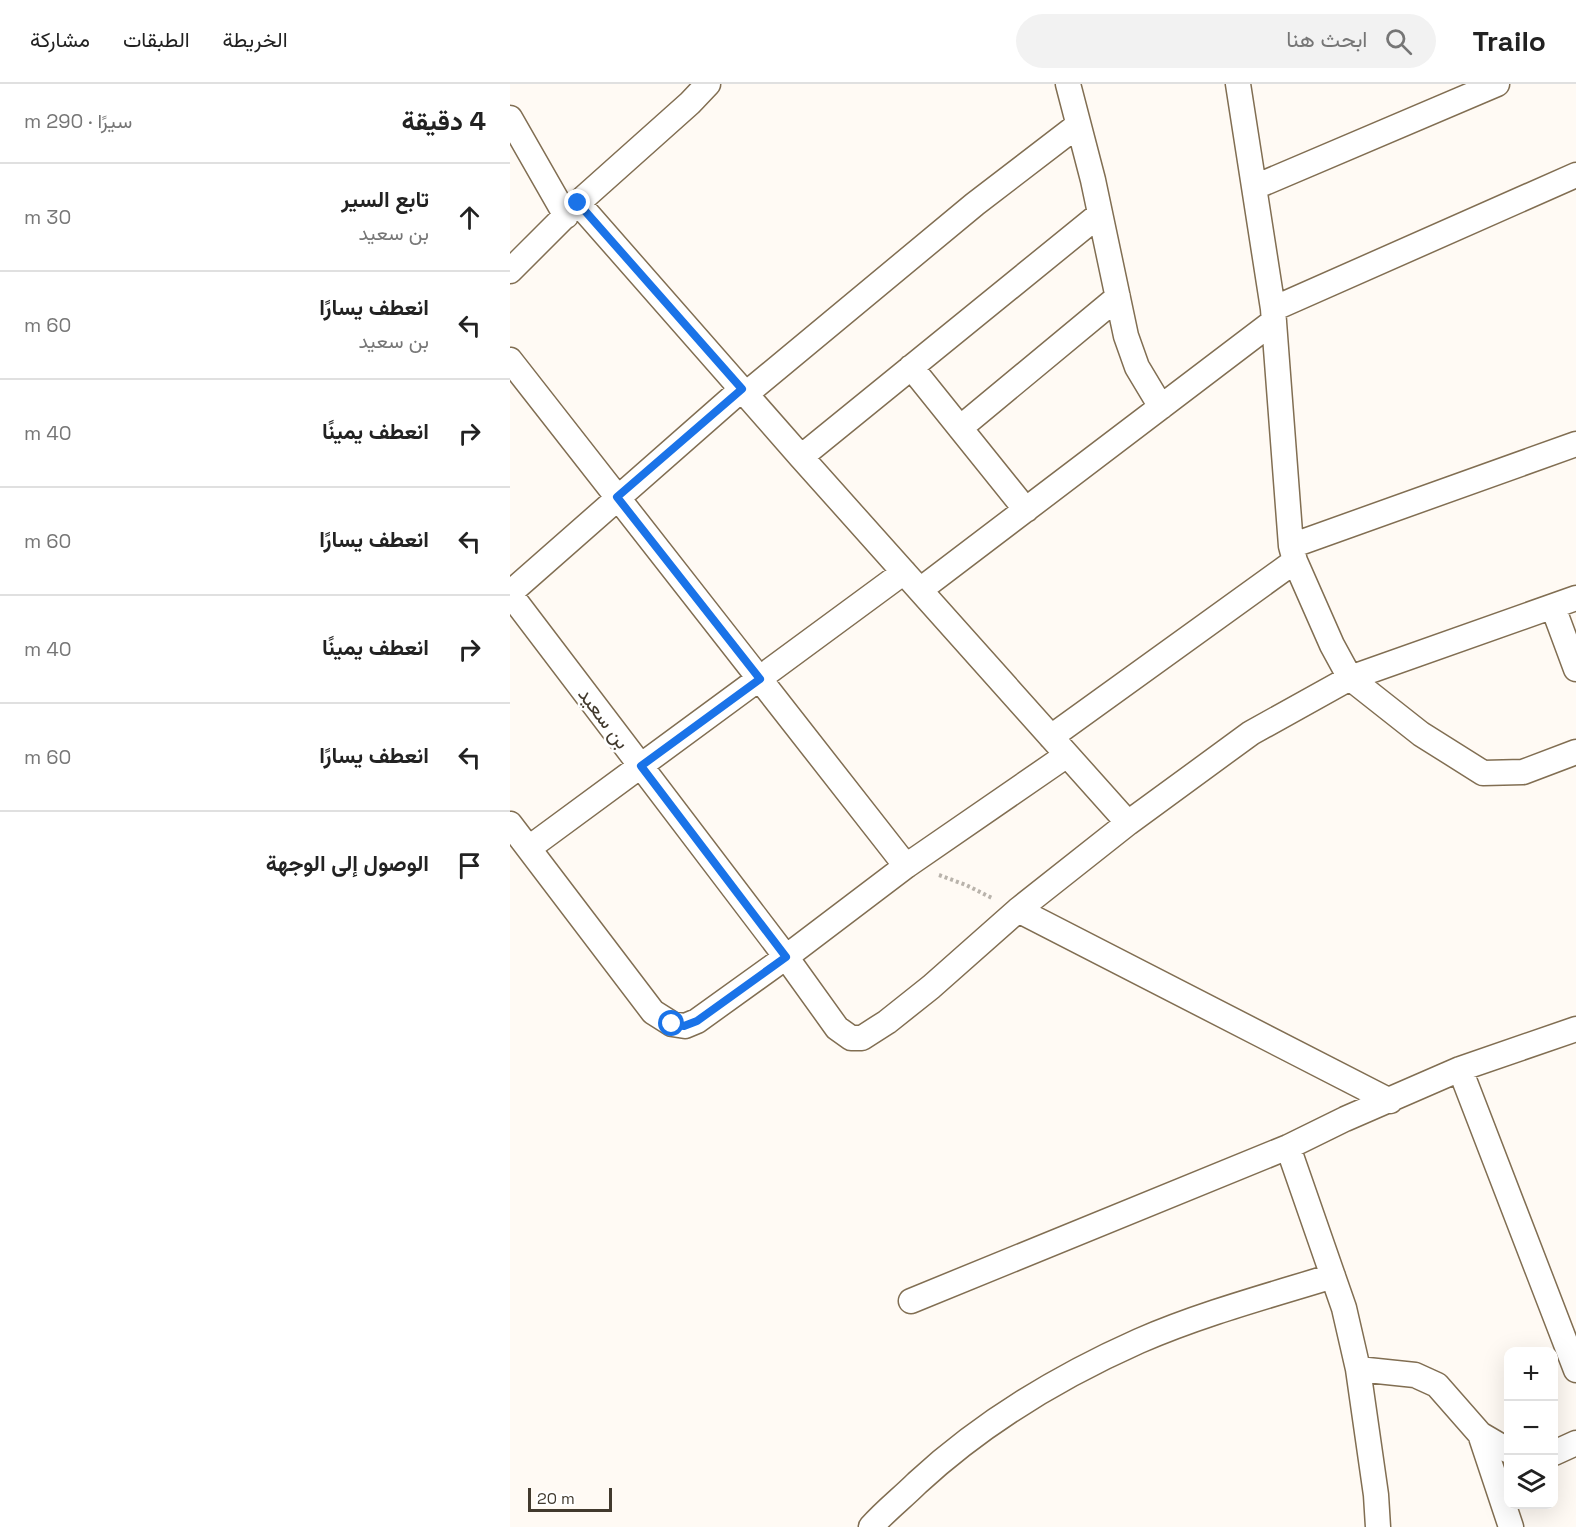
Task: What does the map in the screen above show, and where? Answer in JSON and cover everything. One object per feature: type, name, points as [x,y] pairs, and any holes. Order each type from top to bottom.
[{"type":"street","points":[[510,271],[572,209],[690,103],[708,84]]},
{"type":"street","points":[[1068,84],[1100,214],[1126,336],[1137,366],[1161,407]]},
{"type":"street","points":[[1239,84],[1274,315],[1293,554],[1332,645],[1350,678],[1421,734],[1484,773],[1523,772],[1576,752]]},
{"type":"street","points":[[1254,188],[1497,84]]},
{"type":"street","points":[[510,118],[572,209],[744,392],[1128,824]]},
{"type":"street","points":[[510,594],[617,497],[744,392],[975,204],[1078,125]]},
{"type":"street","points":[[920,590],[1161,407],[1274,315],[1576,175]]},
{"type":"street","points":[[801,457],[1100,214]]},
{"type":"street","points":[[960,428],[1118,297]]},
{"type":"street","points":[[510,360],[906,866]]},
{"type":"street","points":[[911,367],[1026,510]]},
{"type":"street","points":[[1051,737],[1293,554],[1576,444]]},
{"type":"street","points":[[529,848],[904,572]]},
{"type":"street","name":"بن سعيد","points":[[510,594],[786,957],[837,1028],[851,1038],[862,1038],[887,1022],[931,987],[1018,910]]},
{"type":"street","points":[[1390,1101],[1018,910],[1128,824],[1251,733],[1350,678],[1576,598]]},
{"type":"street","points":[[1553,607],[1576,669]]},
{"type":"street","points":[[510,824],[653,1012],[672,1024],[684,1026],[697,1021],[906,866],[1067,755]]},
{"type":"street","points":[[911,1301],[1288,1147],[1460,1069],[1576,1031]]},
{"type":"street","points":[[1460,1069],[1576,1370]]},
{"type":"street","points":[[1288,1147],[1344,1308],[1358,1369],[1376,1495],[1378,1527]]},
{"type":"street","points":[[871,1527],[950,1454],[1001,1415],[1072,1374],[1139,1341],[1333,1276]]},
{"type":"street","points":[[1358,1369],[1415,1375],[1437,1385],[1480,1434],[1504,1448]]},
{"type":"street","points":[[1480,1434],[1510,1527]]},
{"type":"street","points":[[1558,1451],[1576,1443]]},
{"type":"path","points":[[906,866],[966,885],[1018,910]]},
{"type":"route","points":[[578,203],[742,389],[617,497],[760,679],[641,766],[786,957],[697,1021],[684,1026],[672,1024]]}]
